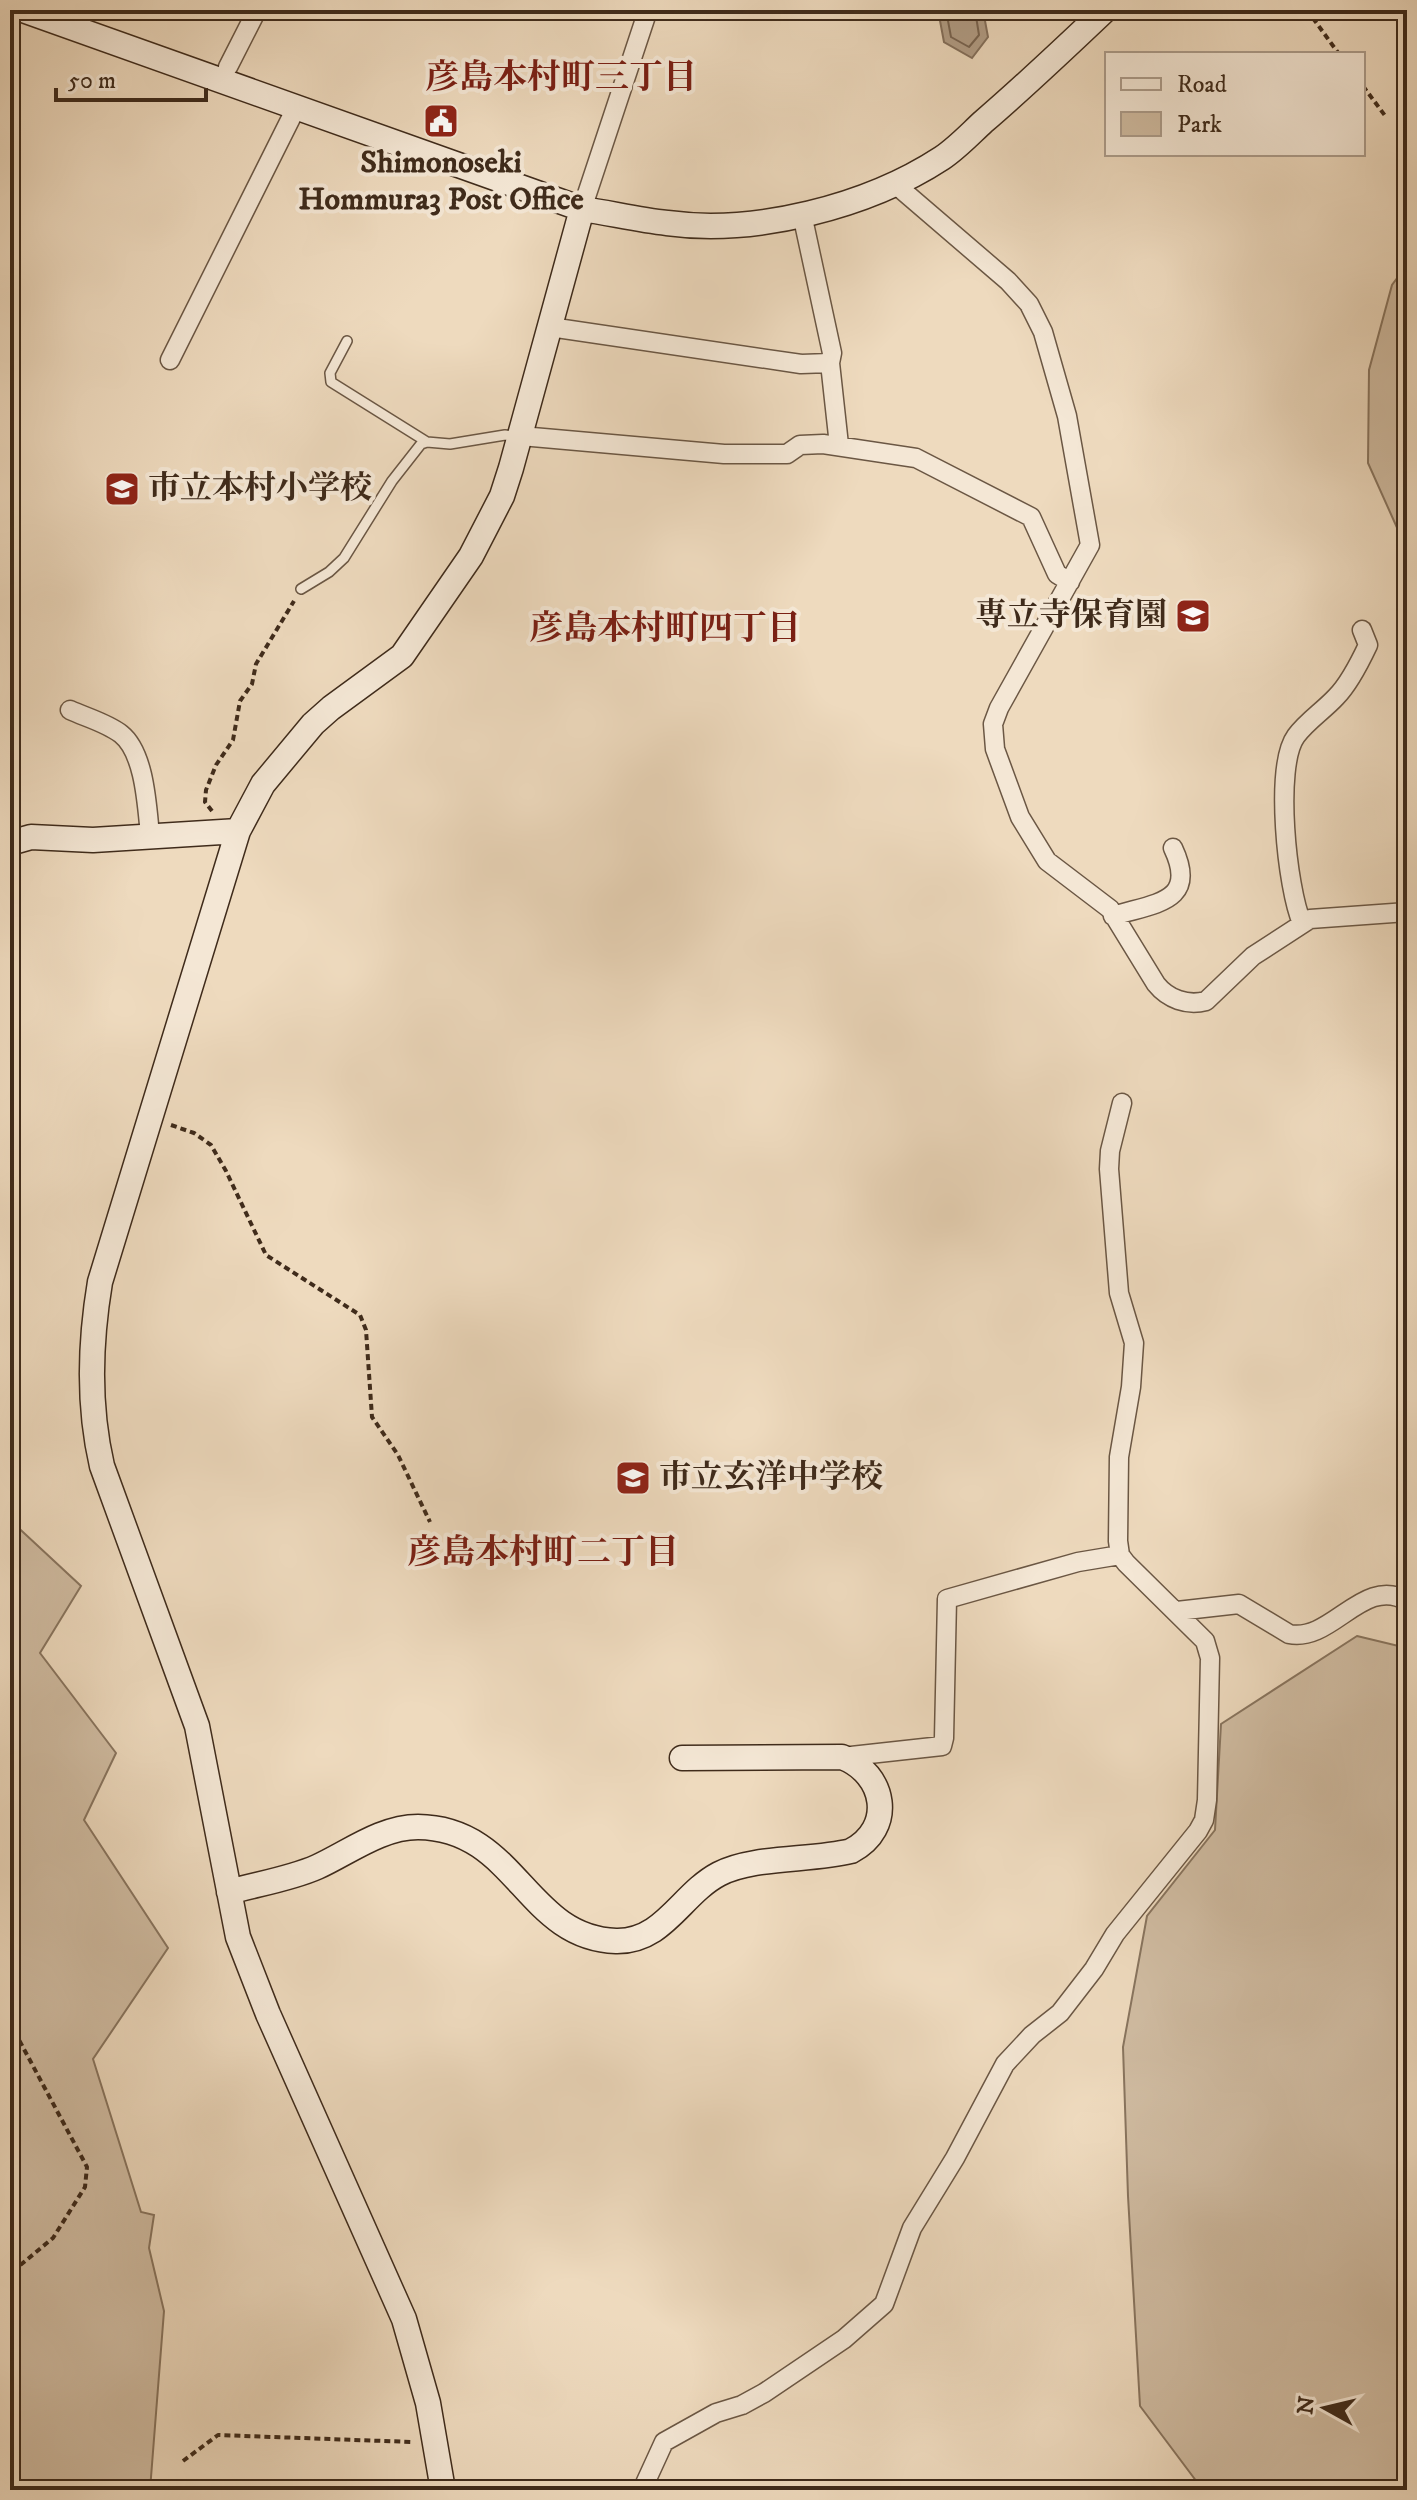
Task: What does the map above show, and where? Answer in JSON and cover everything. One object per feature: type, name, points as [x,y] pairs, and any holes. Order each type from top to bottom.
[{"type":"street","points":[[23,10],[582,209],[668,224],[705,226],[749,223],[802,214],[854,201],[895,184],[943,157],[1105,10]]},
{"type":"street","points":[[228,67],[257,10]]},
{"type":"street","points":[[443,2490],[428,2403],[404,2319],[262,2001],[238,1937],[197,1726],[107,1482],[98,1449],[91,1347],[100,1282],[238,831],[263,784],[313,724],[393,665],[420,632],[455,582],[502,496],[582,209],[648,10]]},
{"type":"street","points":[[170,360],[296,108]]},
{"type":"street","points":[[895,184],[1008,281],[1037,318],[1067,416],[1091,537],[1088,551],[999,708],[993,724],[999,765],[1020,817],[1047,861],[1102,902],[1162,991],[1184,1002],[1196,1004],[1206,1001],[1253,956],[1302,923],[1319,917],[1407,912]]},
{"type":"street","points":[[802,214],[832,353],[830,363],[839,445]]},
{"type":"street","points":[[550,327],[801,364],[830,363]]},
{"type":"street","points":[[521,436],[724,454],[787,454],[800,445],[839,445],[916,458],[1031,517],[1057,574],[1070,582]]},
{"type":"street","points":[[1302,923],[1297,910],[1287,835],[1284,786],[1287,754],[1306,725],[1340,694],[1368,645],[1362,630]]},
{"type":"street","points":[[70,710],[121,734],[130,745],[139,764],[145,790],[150,835]]},
{"type":"street","points":[[10,843],[31,837],[93,840],[150,835],[162,838],[238,831]]},
{"type":"street","points":[[1113,916],[1172,898],[1180,889],[1181,870],[1173,848]]},
{"type":"street","points":[[642,2490],[664,2442],[716,2413],[742,2405],[764,2393],[844,2339],[884,2304],[912,2228],[955,2158],[1005,2064],[1032,2035],[1060,2013],[1094,1969],[1123,1923],[1204,1820],[1210,1658],[1205,1641],[1120,1555],[1119,1457],[1131,1387],[1134,1343],[1117,1282],[1109,1169],[1110,1151],[1122,1103]]},
{"type":"street","points":[[682,1758],[842,1757],[942,1746],[947,1599],[1078,1562],[1120,1555]]},
{"type":"street","points":[[1177,1611],[1239,1604],[1289,1634],[1305,1635],[1372,1597],[1386,1593],[1403,1594]]},
{"type":"street","points":[[229,1892],[314,1868],[391,1832],[415,1827],[436,1829],[471,1839],[490,1851],[568,1929],[590,1937],[632,1941],[658,1928],[710,1879],[723,1871],[746,1865],[836,1855],[861,1845],[875,1827],[880,1799],[868,1774],[858,1763],[842,1757]]},
{"type":"lane","points":[[347,341],[330,373],[331,382],[427,442]]},
{"type":"lane","points":[[301,589],[329,572],[344,558],[392,481],[421,444],[521,436]]},
{"type":"path","points":[[1307,10],[1338,52]]},
{"type":"path","points":[[1365,89],[1386,117]]},
{"type":"path","points":[[217,811],[209,810],[205,802],[206,790],[216,765],[233,740],[240,701],[252,684],[256,664],[301,589]]},
{"type":"path","points":[[150,1117],[194,1133],[211,1145],[266,1255],[360,1315],[366,1330],[372,1417],[398,1455],[430,1522]]},
{"type":"path","points":[[10,2023],[87,2167],[85,2187],[53,2238],[18,2267],[10,2280]]},
{"type":"path","points":[[183,2461],[218,2435],[435,2443]]},
{"type":"path","points":[[10,2481],[36,2490]]},
{"type":"green space","points":[[1407,265],[1407,550],[1368,463],[1369,370],[1392,285]]},
{"type":"green space","points":[[10,1520],[81,1586],[40,1653],[116,1753],[84,1820],[168,1948],[93,2059],[141,2212],[154,2215],[149,2248],[164,2311],[150,2490],[10,2490]]},
{"type":"green space","points":[[1357,1636],[1407,1648],[1407,2475],[1388,2490],[1203,2490],[1140,2406],[1123,2047],[1147,1916],[1215,1830],[1221,1724]]},
{"type":"water","points":[[938,10],[983,10],[988,37],[972,58],[944,42]]},
{"type":"place","name":"Shimonoseki Hommura3 Post Office","points":[[441,121]]},
{"type":"place","name":"市立本村小学校","points":[[122,489]]},
{"type":"place","name":"専立寺保育園","points":[[1193,616]]},
{"type":"place","name":"市立玄洋中学校","points":[[633,1478]]},
{"type":"district","name":"彦島本村町三丁目","points":[[561,78]]},
{"type":"district","name":"彦島本村町四丁目","points":[[665,629]]},
{"type":"district","name":"彦島本村町二丁目","points":[[543,1553]]}]
